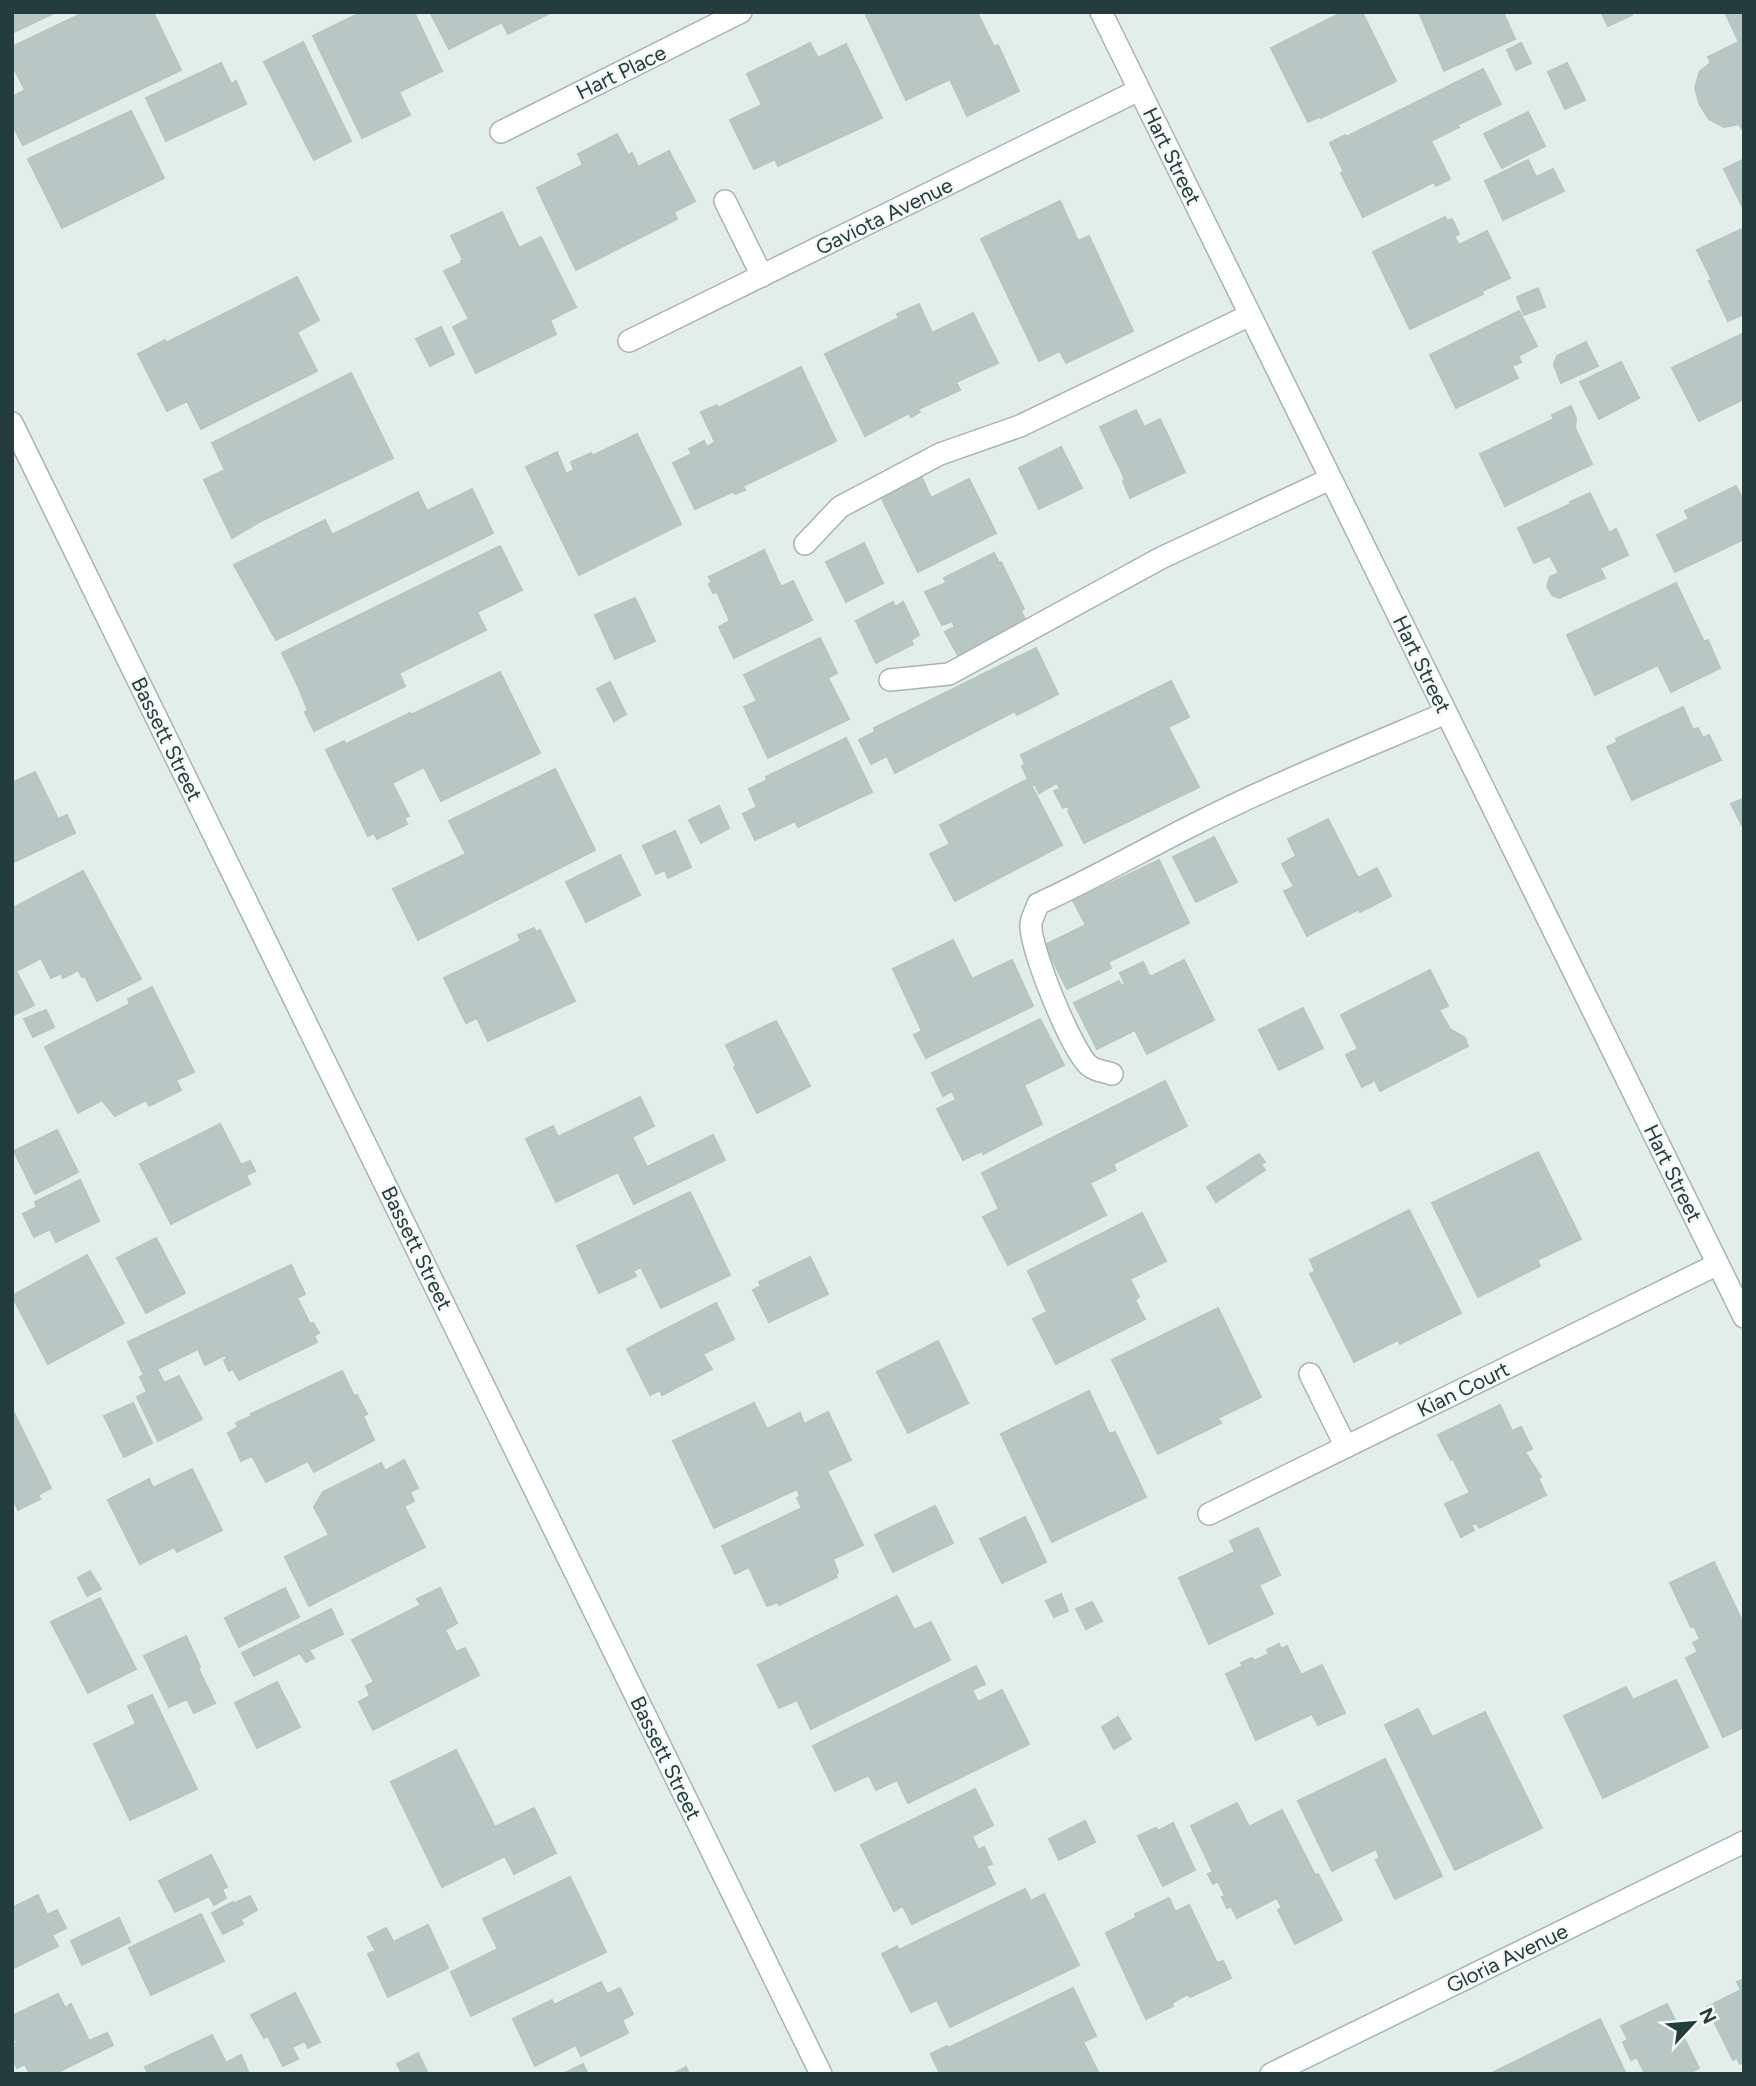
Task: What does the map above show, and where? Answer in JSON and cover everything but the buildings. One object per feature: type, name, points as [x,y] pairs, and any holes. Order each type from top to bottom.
[{"type":"street","name":"Hart Place","points":[[500,132],[741,12]]},
{"type":"street","name":"Hart Street","points":[[1101,12],[1744,1317]]},
{"type":"street","name":"Gaviota Avenue","points":[[629,341],[1139,90]]},
{"type":"street","points":[[725,201],[762,276]]},
{"type":"street","points":[[805,544],[840,506],[940,454],[1020,426],[1250,315]]},
{"type":"street","name":"Bassett Street","points":[[12,423],[821,2074]]},
{"type":"street","points":[[890,680],[949,674],[1161,558],[1330,479]]},
{"type":"street","points":[[1112,1073],[1090,1067],[1078,1052],[1045,980],[1033,945],[1031,924],[1038,904],[1092,880],[1190,827],[1282,783],[1446,713]]},
{"type":"street","name":"Kian Court","points":[[1209,1514],[1718,1264]]},
{"type":"street","points":[[1310,1374],[1346,1447]]},
{"type":"street","name":"Gloria Avenue","points":[[1283,2071],[1744,1842]]}]
